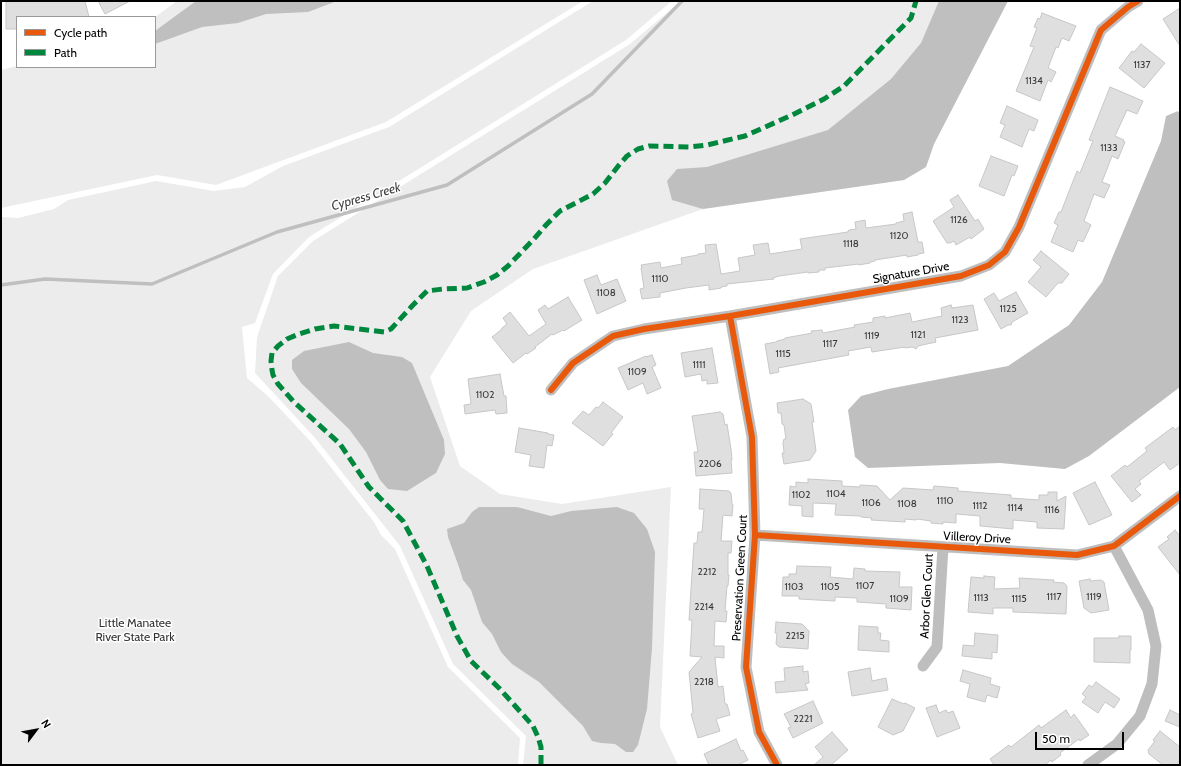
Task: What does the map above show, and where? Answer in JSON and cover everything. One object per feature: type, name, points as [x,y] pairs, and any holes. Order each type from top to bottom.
[{"type":"street","name":"Signature Drive","points":[[551,390],[573,363],[613,336],[644,329],[730,316],[961,276],[989,265],[1005,252],[1019,227],[1101,30],[1128,7],[1138,1]]},
{"type":"street","name":"Preservation Green Court","points":[[730,316],[752,436],[755,536],[746,667],[759,732],[777,765]]},
{"type":"street","name":"Villeroy Drive","points":[[755,536],[1077,555],[1114,546],[1180,496]]},
{"type":"street","points":[[1088,765],[1117,744],[1140,716],[1152,684],[1156,646],[1148,610],[1114,546]]},
{"type":"street","name":"Arbor Glen Court","points":[[923,666],[937,648],[943,548]]},
{"type":"green space","points":[[177,1],[583,1],[386,122],[216,185],[157,175],[1,208],[1,70],[16,66],[16,68],[156,68],[156,16]]},
{"type":"green space","name":"Little Manatee River State Park","points":[[593,1],[672,1],[626,40],[309,237],[273,274],[255,323],[242,327],[247,378],[269,397],[311,442],[374,522],[381,535],[395,549],[448,667],[520,738],[518,765],[1,765],[1,217],[18,218],[54,209],[68,200],[156,181],[214,191],[245,187],[283,166],[389,127]]},
{"type":"green space","points":[[681,1],[1008,1],[934,144],[926,167],[904,180],[703,209],[533,269],[471,311],[430,377],[460,466],[500,494],[562,504],[671,487],[660,727],[678,765],[523,765],[526,736],[453,664],[400,546],[316,439],[255,373],[257,337],[278,276],[313,241],[630,44]]},
{"type":"shaded area","points":[[196,1],[337,1],[308,12],[266,14],[238,23],[202,27],[156,44],[156,30]]},
{"type":"shaded area","points":[[939,1],[1008,1],[934,144],[926,167],[904,180],[703,209],[672,200],[667,181],[677,169],[707,167],[828,130],[891,79],[921,43]]},
{"type":"shaded area","points":[[1178,111],[1180,115],[1180,387],[1089,456],[1065,469],[1000,463],[868,468],[855,457],[848,410],[861,396],[888,389],[1008,366],[1069,325],[1102,282],[1161,141],[1166,116]]},
{"type":"shaded area","points":[[349,342],[373,353],[402,357],[412,363],[444,440],[445,454],[436,473],[407,491],[388,489],[380,480],[366,452],[349,429],[301,383],[292,369],[292,360],[304,351]]},
{"type":"shaded area","points":[[479,507],[517,507],[551,516],[571,511],[617,507],[634,513],[647,529],[655,552],[652,648],[647,709],[638,745],[633,752],[626,752],[615,744],[592,741],[583,726],[539,682],[512,664],[501,652],[492,634],[482,622],[471,590],[463,580],[448,537],[447,529],[464,523],[472,512]]},
{"type":"building","points":[[6,1],[85,1],[89,16],[16,16],[16,29],[6,29]]},
{"type":"building","points":[[98,1],[130,1],[105,14]]},
{"type":"building","points":[[1180,8],[1180,46],[1163,19]]},
{"type":"building","points":[[1042,13],[1076,26],[1069,41],[1062,38],[1058,48],[1056,47],[1048,68],[1056,72],[1051,82],[1048,80],[1040,101],[1016,91],[1034,47],[1030,46],[1037,28],[1034,27],[1038,18],[1040,19]]},
{"type":"building","points":[[1141,44],[1165,63],[1144,88],[1119,68],[1132,51],[1134,52]]},
{"type":"building","points":[[1110,87],[1143,101],[1137,114],[1127,110],[1115,136],[1124,140],[1123,141],[1125,142],[1118,159],[1112,156],[1102,182],[1110,185],[1104,198],[1094,194],[1084,221],[1091,225],[1083,242],[1078,240],[1073,252],[1051,242],[1058,225],[1054,223],[1059,212],[1061,212],[1077,171],[1080,173],[1093,141],[1089,140]]},
{"type":"building","points":[[1007,106],[1038,120],[1034,131],[1029,129],[1022,147],[1000,137],[1005,125],[1000,123]]},
{"type":"building","points":[[991,156],[1018,166],[1014,176],[1012,175],[1004,196],[979,186]]},
{"type":"building","points":[[958,195],[975,221],[978,219],[984,229],[971,239],[970,237],[956,245],[954,241],[947,243],[933,221],[954,207],[950,200]]},
{"type":"building","points":[[912,212],[918,242],[922,242],[924,253],[918,255],[907,257],[907,255],[875,260],[870,263],[859,265],[825,268],[825,270],[819,270],[819,272],[779,276],[773,278],[774,279],[727,284],[727,286],[721,288],[709,290],[709,285],[686,288],[660,293],[660,297],[642,299],[640,289],[644,288],[641,265],[660,262],[661,268],[682,264],[681,258],[706,253],[705,245],[716,244],[721,274],[740,271],[738,258],[755,255],[753,245],[768,243],[770,254],[802,249],[800,239],[848,232],[849,230],[856,229],[855,222],[865,220],[866,228],[896,224],[904,221],[903,214]]},
{"type":"building","points":[[1041,251],[1069,274],[1062,283],[1058,283],[1046,297],[1028,282],[1041,267],[1033,260]]},
{"type":"building","points":[[597,275],[601,285],[617,279],[626,301],[597,314],[584,280]]},
{"type":"building","points":[[1016,292],[1028,313],[1012,322],[1011,325],[1001,329],[984,299],[994,293],[999,301]]},
{"type":"building","points":[[568,297],[582,320],[564,331],[563,330],[553,335],[552,334],[535,347],[536,348],[527,354],[526,353],[513,363],[492,337],[507,324],[503,318],[510,312],[529,336],[546,324],[538,310],[545,305],[548,309]]},
{"type":"building","points":[[951,305],[952,308],[973,305],[978,330],[935,338],[936,342],[918,346],[916,349],[913,347],[905,347],[872,352],[871,347],[848,351],[849,355],[778,368],[779,372],[770,374],[765,344],[776,342],[785,338],[812,333],[811,331],[822,330],[823,333],[855,327],[854,325],[873,322],[873,318],[885,316],[885,318],[910,313],[912,322],[942,316],[941,308]]},
{"type":"building","points":[[712,348],[718,383],[707,384],[707,380],[702,381],[701,374],[685,377],[681,353]]},
{"type":"building","points":[[652,355],[656,365],[652,367],[661,388],[647,394],[643,383],[628,390],[618,368],[646,356]]},
{"type":"building","points":[[500,374],[504,396],[506,396],[507,413],[496,414],[495,410],[465,414],[464,405],[471,404],[468,379]]},
{"type":"building","points":[[803,399],[811,404],[816,451],[810,460],[784,464],[782,453],[784,453],[783,442],[784,439],[786,439],[781,413],[778,413],[777,403]]},
{"type":"building","points":[[603,402],[623,417],[611,433],[613,434],[603,446],[572,423],[583,411],[589,415]]},
{"type":"building","points":[[720,412],[723,414],[725,425],[727,424],[731,449],[732,473],[696,476],[694,452],[698,452],[692,416]]},
{"type":"building","points":[[1180,426],[1180,463],[1170,470],[1164,462],[1139,481],[1141,484],[1135,489],[1141,495],[1132,502],[1111,476],[1125,465],[1127,467],[1147,451],[1145,448],[1173,427],[1175,430]]},
{"type":"building","points":[[519,428],[554,435],[552,446],[547,445],[544,468],[529,466],[531,455],[515,452]]},
{"type":"building","points":[[808,479],[842,481],[842,486],[877,486],[890,500],[903,488],[933,490],[934,486],[958,488],[958,491],[1011,495],[1011,498],[1039,500],[1039,495],[1048,495],[1048,492],[1057,492],[1057,501],[1066,496],[1064,529],[1037,528],[1037,522],[1013,520],[1013,529],[980,526],[980,516],[956,514],[956,523],[943,522],[943,524],[931,523],[931,521],[917,519],[905,519],[905,522],[871,520],[872,518],[860,516],[835,515],[836,504],[813,503],[813,517],[802,516],[802,506],[789,505],[790,486],[796,487],[796,482],[808,483]]},
{"type":"building","points":[[1095,482],[1112,515],[1089,525],[1073,493]]},
{"type":"building","points":[[700,489],[729,491],[731,493],[733,505],[732,516],[723,515],[721,541],[732,541],[731,553],[728,553],[729,575],[725,611],[727,611],[726,622],[715,621],[714,646],[724,646],[724,658],[715,657],[718,687],[723,686],[725,704],[727,704],[730,715],[716,719],[720,731],[698,738],[691,714],[693,713],[689,672],[702,657],[690,656],[692,620],[689,620],[694,543],[697,543],[698,532],[702,532],[704,509],[699,509]]},
{"type":"building","points":[[1175,530],[1180,536],[1180,575],[1158,547],[1169,539],[1167,537]]},
{"type":"building","points":[[797,566],[831,567],[830,577],[853,579],[854,568],[865,569],[865,571],[900,572],[899,587],[912,587],[911,610],[886,608],[886,604],[857,602],[857,598],[835,597],[835,601],[799,599],[799,596],[782,596],[783,577],[789,577],[789,574],[796,574]]},
{"type":"building","points":[[984,576],[995,577],[994,589],[1020,588],[1019,578],[1054,580],[1053,582],[1064,583],[1067,586],[1066,614],[1013,612],[1013,608],[993,608],[993,614],[968,612],[971,577],[984,578]]},
{"type":"building","points":[[1090,579],[1090,581],[1101,580],[1104,582],[1109,610],[1091,613],[1084,608],[1079,581]]},
{"type":"building","points":[[776,622],[802,624],[809,631],[808,649],[779,647],[776,644]]},
{"type":"building","points":[[859,626],[878,627],[878,633],[881,633],[880,640],[889,641],[889,652],[858,650]]},
{"type":"building","points":[[975,633],[998,635],[997,653],[992,652],[992,659],[962,656],[963,645],[974,646]]},
{"type":"building","points":[[1119,636],[1131,636],[1130,663],[1094,662],[1094,638],[1119,638]]},
{"type":"building","points":[[803,666],[803,672],[808,671],[809,683],[805,684],[808,690],[776,693],[775,682],[785,681],[784,668]]},
{"type":"building","points":[[870,668],[872,681],[886,678],[888,690],[852,696],[848,672]]},
{"type":"building","points":[[963,670],[991,678],[990,684],[1000,687],[997,698],[987,695],[985,702],[967,697],[970,684],[960,681]]},
{"type":"building","points":[[1096,682],[1120,699],[1114,708],[1105,702],[1098,713],[1082,702],[1086,697],[1082,694],[1089,685],[1092,687]]},
{"type":"building","points":[[892,699],[915,708],[903,731],[893,735],[878,727]]},
{"type":"building","points":[[813,701],[823,723],[793,738],[788,728],[791,727],[784,714]]},
{"type":"building","points":[[936,705],[939,713],[946,710],[948,713],[953,711],[960,728],[937,737],[926,708]]},
{"type":"building","points":[[1066,710],[1071,718],[1074,714],[1089,735],[1080,741],[1079,739],[1060,753],[1061,755],[1052,762],[1051,760],[1045,765],[994,765],[990,759],[1009,745],[1011,747],[1039,725],[1041,728]]},
{"type":"building","points":[[1170,710],[1180,715],[1180,727],[1165,721]]},
{"type":"building","points":[[1160,731],[1180,747],[1180,760],[1177,765],[1163,765],[1149,754],[1148,750]]},
{"type":"building","points":[[832,732],[848,750],[831,765],[814,765],[823,757],[815,747]]},
{"type":"building","points":[[736,739],[741,751],[743,750],[748,760],[738,765],[709,765],[704,754]]},
{"type":"waterway","name":"Cypress Creek","points":[[1,285],[45,279],[152,284],[277,232],[447,185],[592,94],[682,1]]},
{"type":"marked path","points":[[541,765],[541,747],[533,726],[500,689],[471,661],[457,636],[427,566],[403,521],[369,487],[340,444],[293,401],[278,384],[272,370],[272,353],[287,339],[315,329],[334,326],[384,332],[391,329],[427,291],[467,288],[484,282],[497,275],[508,266],[560,211],[593,194],[605,183],[627,156],[638,149],[649,146],[690,147],[707,145],[745,136],[824,99],[844,86],[911,18],[916,1]]},
{"type":"cycle path","points":[[551,390],[573,363],[613,336],[644,329],[730,316],[961,276],[989,265],[1005,252],[1019,227],[1101,30],[1128,7],[1138,1]]},
{"type":"cycle path","points":[[730,316],[752,437],[755,535],[746,667],[759,732],[777,765]]},
{"type":"cycle path","points":[[755,535],[1077,555],[1114,546],[1180,496]]}]
